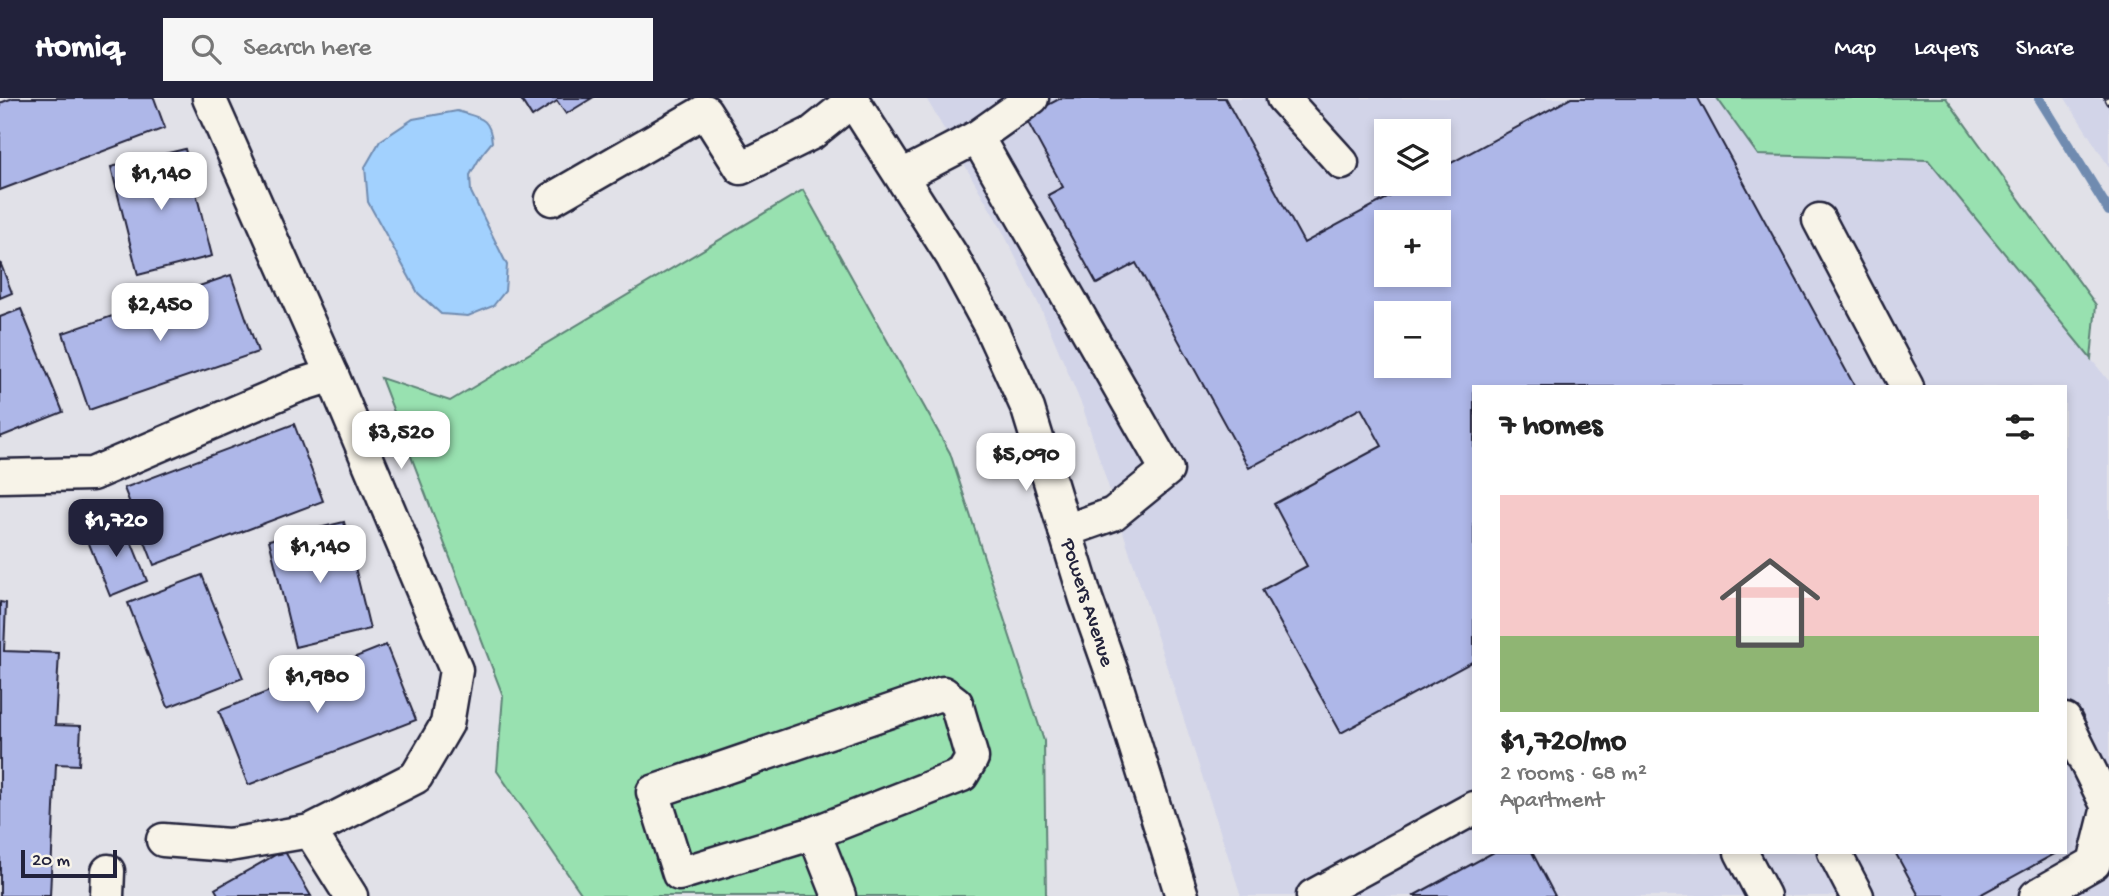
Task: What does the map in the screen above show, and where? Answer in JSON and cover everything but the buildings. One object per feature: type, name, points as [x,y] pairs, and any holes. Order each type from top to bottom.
[{"type":"street","points":[[163,840],[229,845],[310,831],[416,777],[447,724],[456,670],[332,375],[209,98]]},
{"type":"street","points":[[901,176],[977,137],[1032,98]]},
{"type":"street","points":[[1283,98],[1342,163]]},
{"type":"street","points":[[552,199],[705,111],[741,168],[812,133],[852,99]]},
{"type":"street","name":"Powers Avenue","points":[[852,99],[952,256],[996,339],[1028,409],[1182,896]]},
{"type":"street","points":[[977,137],[1167,470],[1113,514],[1065,531]]},
{"type":"street","points":[[1819,220],[1906,385]]},
{"type":"street","points":[[0,475],[92,474],[298,386],[332,375]]},
{"type":"street","points":[[943,693],[956,703],[972,758],[962,775],[814,833],[679,874],[653,792],[943,693]]},
{"type":"street","points":[[2036,896],[2094,863],[2109,807],[2067,724]]},
{"type":"street","points":[[1313,896],[1472,809]]},
{"type":"street","points":[[310,831],[351,896]]},
{"type":"street","points":[[814,833],[839,896]]},
{"type":"street","points":[[1742,854],[1764,896]]},
{"type":"street","points":[[1834,854],[1857,896]]},
{"type":"shaded area","points":[[926,98],[1717,98],[1758,155],[1928,160],[2109,381],[2109,896],[1241,896],[1083,408],[1042,311],[1001,228]]},
{"type":"shaded area","points":[[2065,98],[2109,98],[2109,167]]},
{"type":"green space","points":[[1717,98],[1946,98],[2096,305],[2091,359],[1928,160],[1758,155]]},
{"type":"green space","points":[[803,190],[950,453],[1044,741],[1046,896],[583,896],[497,771],[503,696],[381,378],[450,401]]},
{"type":"water","points":[[457,111],[482,119],[491,133],[492,142],[470,175],[471,192],[507,265],[505,291],[493,306],[468,316],[441,314],[418,293],[368,202],[365,167],[380,141],[413,119]]},
{"type":"waterway","points":[[2039,98],[2109,211]]},
{"type":"railway","points":[[2107,98],[2109,102]]}]
